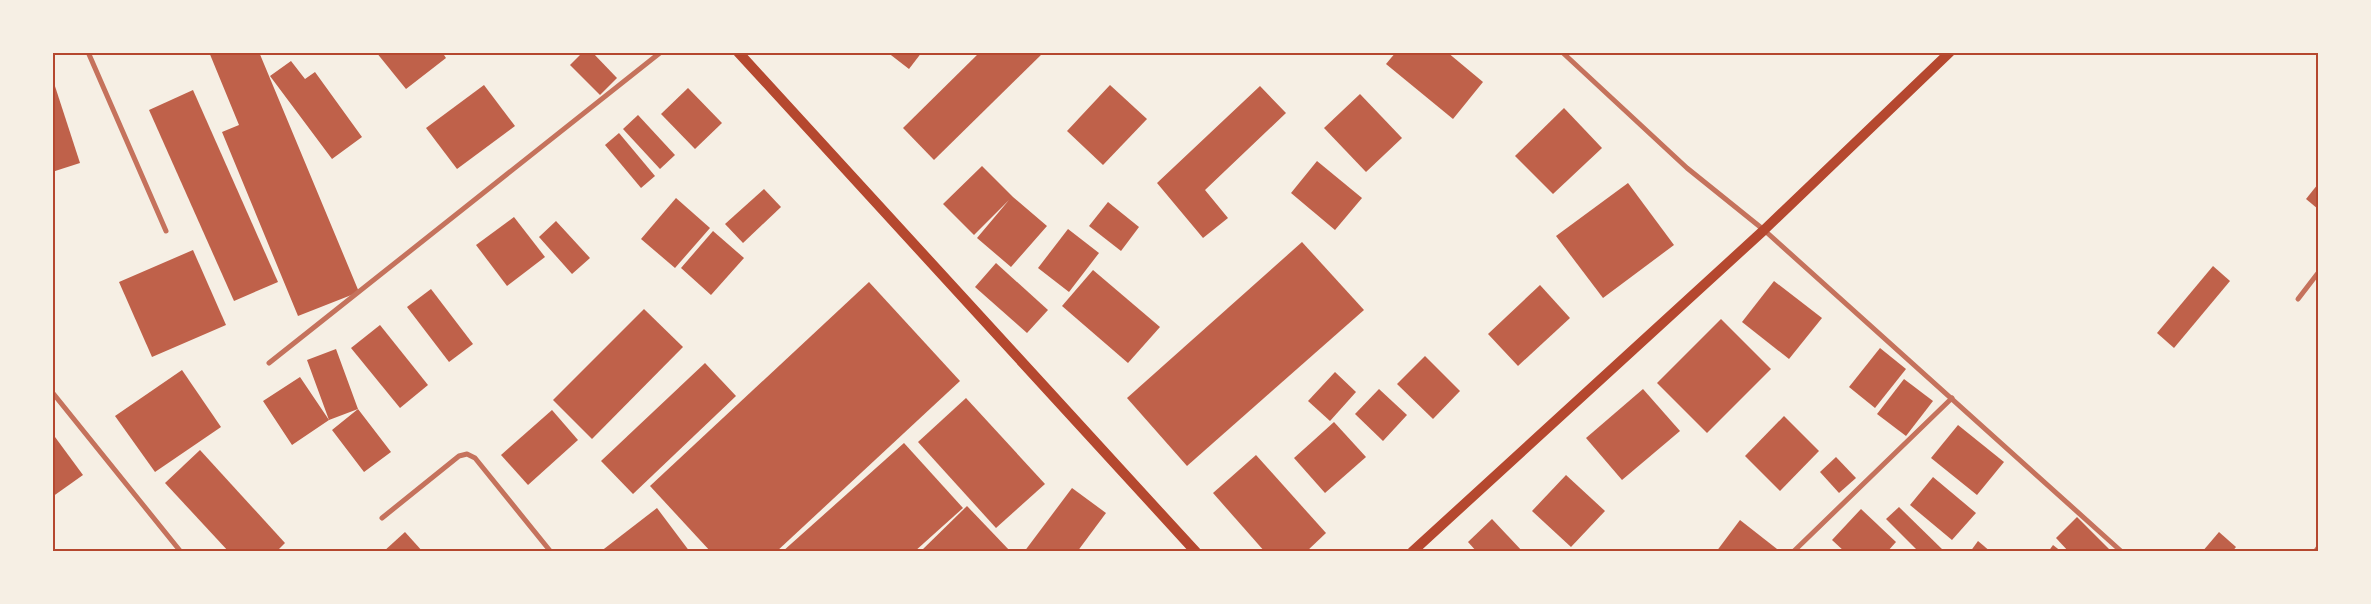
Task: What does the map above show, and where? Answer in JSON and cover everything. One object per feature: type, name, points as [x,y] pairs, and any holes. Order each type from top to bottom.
[{"type":"main road","points":[[738,52],[1196,552]]},
{"type":"main road","points":[[1412,552],[1764,230],[1950,52]]},
{"type":"street","points":[[88,52],[166,231]]},
{"type":"street","points":[[270,363],[660,52]]},
{"type":"street","points":[[1562,52],[1623,110],[1688,168],[1764,230],[2122,552]]},
{"type":"street","points":[[2298,299],[2318,273]]},
{"type":"street","points":[[52,392],[181,552]]},
{"type":"street","points":[[1793,552],[1952,398]]},
{"type":"street","points":[[382,518],[459,456],[467,454],[475,458],[551,552]]},
{"type":"street","points":[[2315,552],[2318,548]]},
{"type":"building","points":[[209,52],[259,52],[359,292],[298,316],[222,132],[239,125]]},
{"type":"building","points":[[376,52],[442,52],[446,58],[406,89]]},
{"type":"building","points":[[583,52],[592,52],[617,78],[600,95],[570,65]]},
{"type":"building","points":[[887,52],[922,52],[909,69]]},
{"type":"building","points":[[980,52],[1044,52],[934,160],[903,128]]},
{"type":"building","points":[[1396,52],[1447,52],[1483,82],[1453,119],[1386,64]]},
{"type":"building","points":[[291,61],[305,79],[315,72],[362,137],[332,159],[270,76]]},
{"type":"building","points":[[52,77],[80,163],[52,172]]},
{"type":"building","points":[[484,85],[515,126],[457,169],[426,128]]},
{"type":"building","points":[[1110,85],[1147,119],[1103,165],[1067,131]]},
{"type":"building","points":[[1260,86],[1286,113],[1205,190],[1228,218],[1203,238],[1157,183]]},
{"type":"building","points":[[688,88],[722,123],[695,149],[661,114]]},
{"type":"building","points":[[193,90],[278,282],[234,301],[149,110]]},
{"type":"building","points":[[1360,94],[1402,138],[1366,172],[1324,128]]},
{"type":"building","points":[[1564,108],[1602,148],[1553,194],[1515,156]]},
{"type":"building","points":[[638,115],[675,155],[660,169],[623,129]]},
{"type":"building","points":[[619,133],[655,176],[641,188],[605,145]]},
{"type":"building","points":[[1317,161],[1362,198],[1335,230],[1291,193]]},
{"type":"building","points":[[982,166],[1013,197],[1047,226],[1011,267],[977,238],[1009,200],[974,235],[943,204]]},
{"type":"building","points":[[1628,183],[1674,245],[1603,298],[1556,236]]},
{"type":"building","points":[[2318,184],[2318,209],[2306,199]]},
{"type":"building","points":[[764,189],[781,207],[743,243],[725,224]]},
{"type":"building","points":[[676,198],[710,228],[675,268],[641,239]]},
{"type":"building","points":[[1108,202],[1139,227],[1121,251],[1089,226]]},
{"type":"building","points":[[514,217],[545,257],[507,286],[476,245]]},
{"type":"building","points":[[556,221],[590,258],[572,274],[539,237]]},
{"type":"building","points":[[1068,229],[1099,253],[1069,292],[1038,268]]},
{"type":"building","points":[[713,231],[744,258],[711,295],[681,268]]},
{"type":"building","points":[[1302,242],[1364,310],[1187,466],[1127,398]]},
{"type":"building","points":[[193,250],[226,325],[152,357],[119,282]]},
{"type":"building","points":[[996,263],[1048,310],[1027,333],[975,287]]},
{"type":"building","points":[[2213,266],[2230,281],[2174,348],[2157,333]]},
{"type":"building","points":[[1093,270],[1160,327],[1128,363],[1062,306]]},
{"type":"building","points":[[1774,281],[1822,318],[1789,359],[1742,322]]},
{"type":"building","points":[[869,282],[960,381],[776,552],[711,552],[650,486]]},
{"type":"building","points":[[1540,285],[1570,318],[1518,366],[1488,334]]},
{"type":"building","points":[[431,289],[473,344],[449,362],[407,307]]},
{"type":"building","points":[[644,309],[683,347],[592,439],[553,400]]},
{"type":"building","points":[[1721,319],[1771,369],[1707,433],[1657,383]]},
{"type":"building","points":[[380,325],[428,385],[400,408],[351,348]]},
{"type":"building","points":[[1880,348],[1906,369],[1875,408],[1849,387]]},
{"type":"building","points":[[336,349],[358,409],[329,420],[307,360]]},
{"type":"building","points":[[1425,356],[1460,391],[1433,419],[1397,384]]},
{"type":"building","points":[[705,363],[736,396],[633,494],[601,461]]},
{"type":"building","points":[[182,370],[221,427],[155,472],[115,416]]},
{"type":"building","points":[[1335,372],[1356,392],[1330,421],[1308,401]]},
{"type":"building","points":[[300,377],[329,420],[292,445],[263,401]]},
{"type":"building","points":[[1904,379],[1933,401],[1906,436],[1877,414]]},
{"type":"building","points":[[1379,389],[1407,415],[1383,441],[1355,414]]},
{"type":"building","points":[[1643,389],[1680,431],[1622,480],[1586,438]]},
{"type":"building","points":[[966,398],[1045,484],[996,528],[918,442]]},
{"type":"building","points":[[358,409],[391,452],[364,472],[332,430]]},
{"type":"building","points":[[552,410],[578,440],[528,485],[501,455]]},
{"type":"building","points":[[1784,416],[1819,451],[1780,491],[1745,456]]},
{"type":"building","points":[[1334,422],[1366,457],[1325,493],[1294,458]]},
{"type":"building","points":[[1958,425],[2004,462],[1977,495],[1931,458]]},
{"type":"building","points":[[55,437],[83,475],[52,497],[52,439]]},
{"type":"building","points":[[904,443],[963,508],[914,552],[782,552]]},
{"type":"building","points":[[200,450],[285,543],[276,552],[229,552],[165,483]]},
{"type":"building","points":[[1256,455],[1326,533],[1306,552],[1265,552],[1213,493]]},
{"type":"building","points":[[1836,457],[1856,478],[1839,493],[1820,472]]},
{"type":"building","points":[[1566,475],[1605,511],[1571,547],[1532,511]]},
{"type":"building","points":[[1933,477],[1976,513],[1952,540],[1910,505]]},
{"type":"building","points":[[1072,488],[1106,513],[1077,552],[1024,552]]},
{"type":"building","points":[[967,506],[1011,552],[920,552]]},
{"type":"building","points":[[1899,507],[1945,552],[1919,552],[1886,519]]},
{"type":"building","points":[[657,508],[690,552],[600,552]]},
{"type":"building","points":[[1861,509],[1896,542],[1887,552],[1845,552],[1832,540]]},
{"type":"building","points":[[2077,517],[2112,552],[2069,552],[2056,538]]},
{"type":"building","points":[[1492,519],[1523,552],[1477,552],[1468,542]]},
{"type":"building","points":[[1740,520],[1777,549],[1775,552],[1716,552]]},
{"type":"building","points":[[405,532],[423,552],[383,552]]},
{"type":"building","points":[[2219,532],[2236,547],[2232,552],[2202,552]]},
{"type":"building","points":[[1978,541],[1991,552],[1970,552]]},
{"type":"building","points":[[2053,545],[2062,552],[2048,552]]}]
